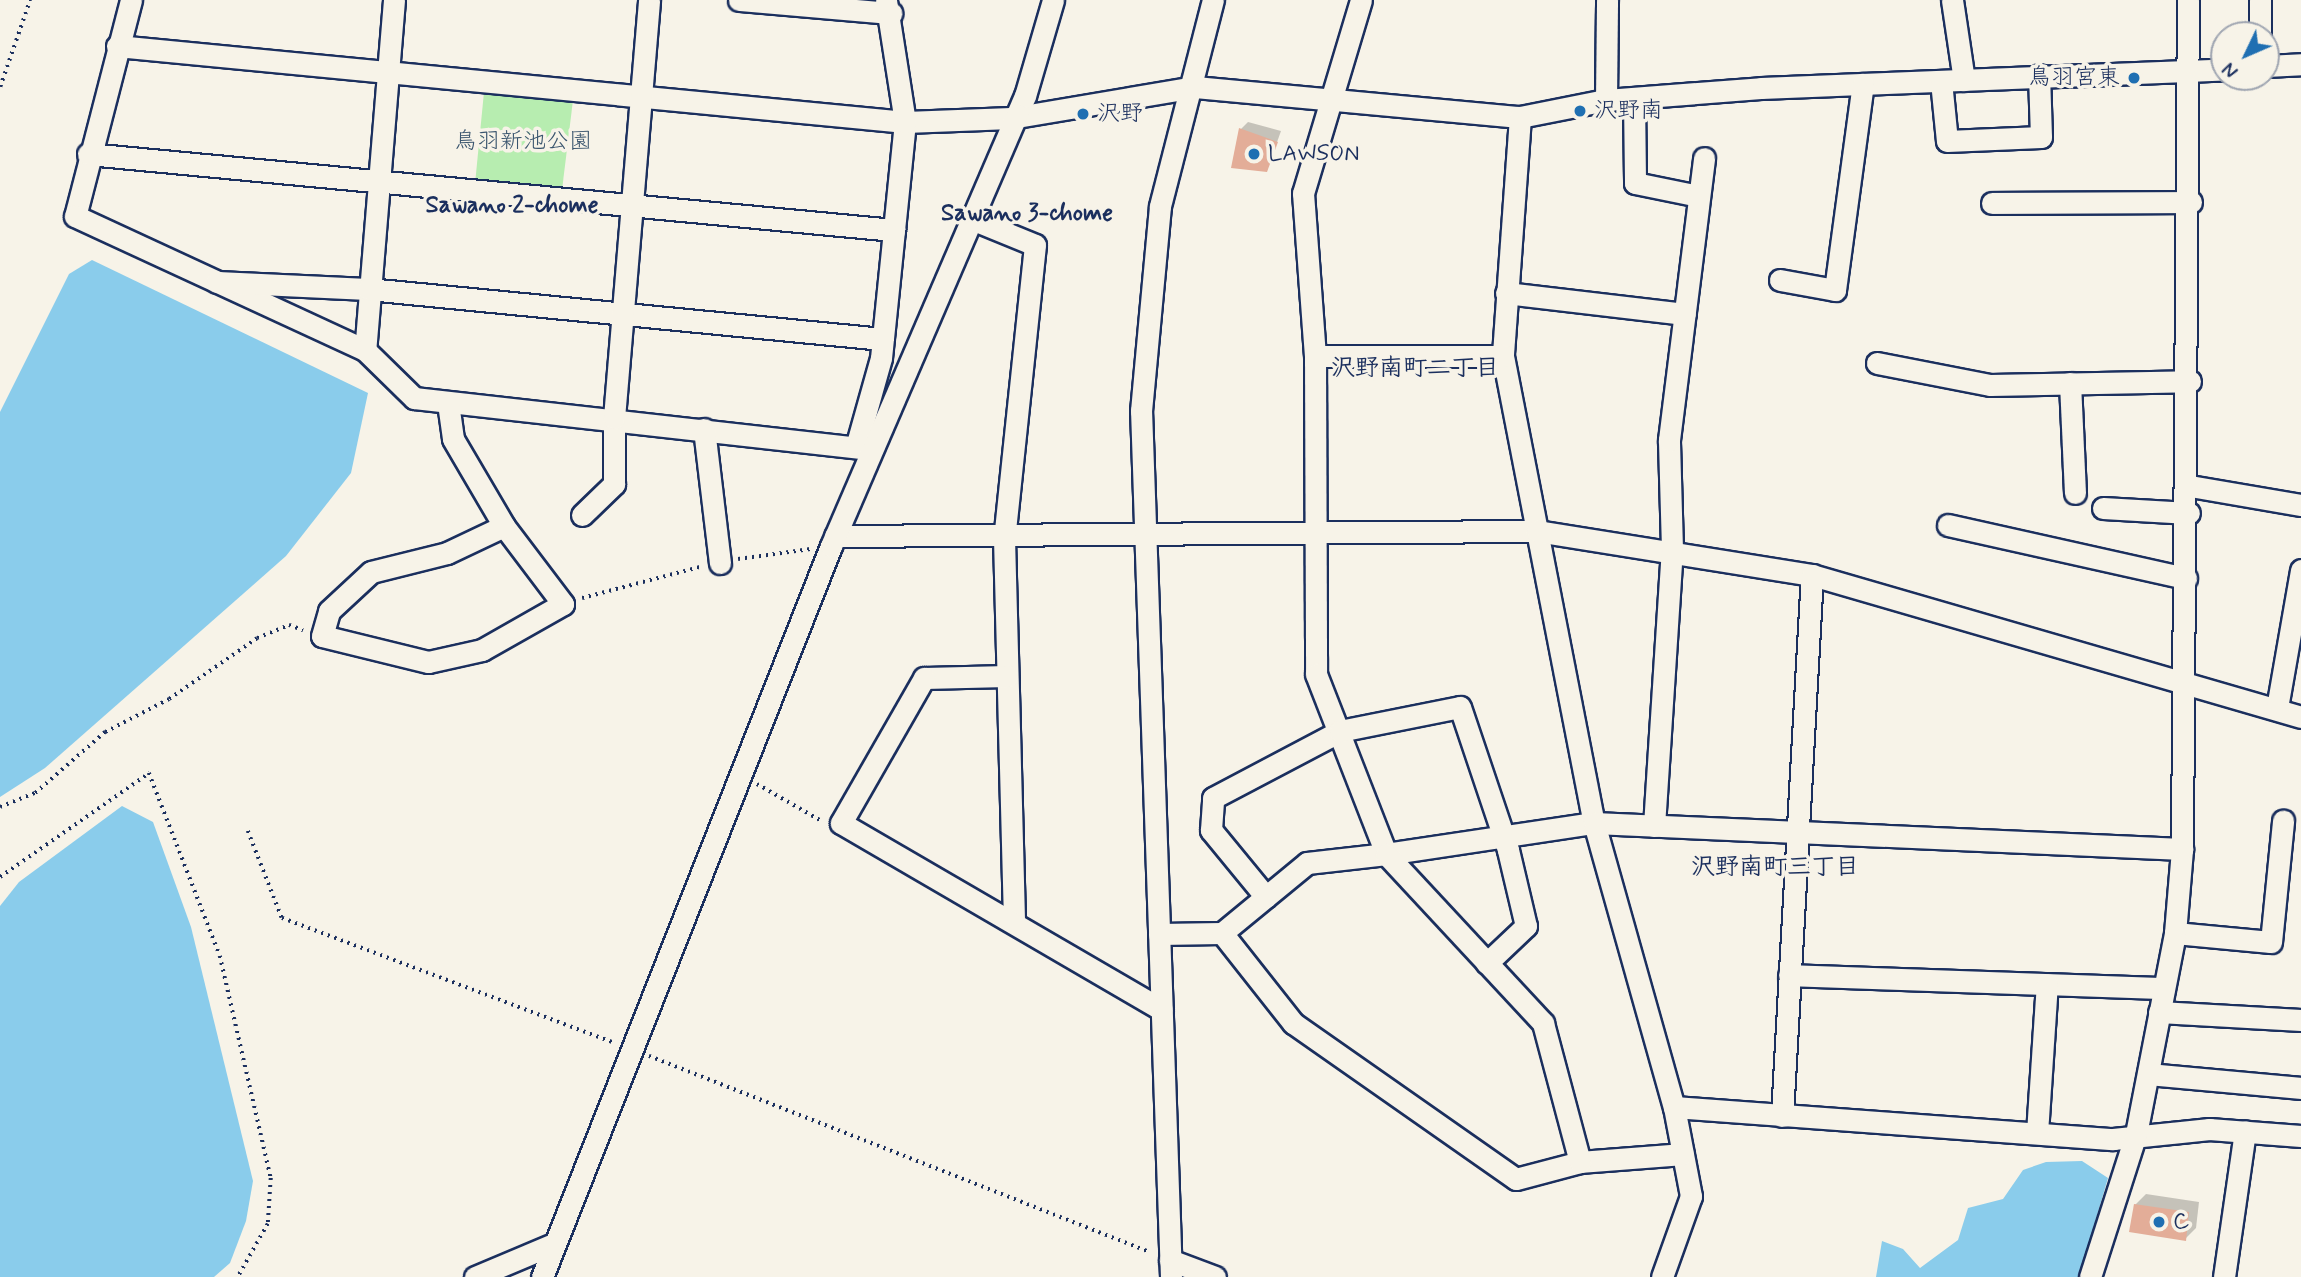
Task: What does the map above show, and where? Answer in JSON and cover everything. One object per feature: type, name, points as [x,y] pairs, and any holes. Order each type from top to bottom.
[{"type":"street","points":[[131,0],[88,153],[75,216],[365,350],[414,398],[614,418],[864,448]]},
{"type":"street","points":[[365,350],[394,0]]},
{"type":"street","points":[[582,515],[614,484],[614,418],[635,206],[649,0]]},
{"type":"street","points":[[739,0],[888,7],[905,122],[883,339],[864,448]]},
{"type":"street","points":[[542,1277],[551,1245],[833,541],[864,448],[969,218],[1011,118],[1025,96],[1054,0]]},
{"type":"street","points":[[1213,0],[1195,87],[1160,206],[1149,288],[1141,411],[1170,1268],[1215,1277]]},
{"type":"street","points":[[1362,0],[1334,99],[1303,193],[1315,356],[1316,674],[1386,855],[1543,1023],[1580,1162]]},
{"type":"street","points":[[1606,100],[1607,0]]},
{"type":"street","points":[[1952,0],[1964,80]]},
{"type":"street","points":[[2090,1277],[2136,1135],[2175,933],[2182,849],[2190,486],[2189,0]]},
{"type":"street","points":[[2260,0],[2260,21]]},
{"type":"street","points":[[117,46],[905,122],[1011,118],[1195,87],[1520,117],[1606,100],[1634,98],[2039,75],[2210,70]]},
{"type":"street","points":[[2280,65],[2301,64]]},
{"type":"street","points":[[1941,81],[1947,141],[2041,137],[2039,75]]},
{"type":"street","points":[[1780,280],[1835,290],[1863,84]]},
{"type":"street","points":[[1634,98],[1635,183],[1699,196]]},
{"type":"street","points":[[1520,117],[1503,356],[1594,823],[1674,1107],[1691,1196],[1662,1277]]},
{"type":"street","points":[[88,153],[378,183],[894,230]]},
{"type":"street","points":[[1654,826],[1672,550],[1668,440],[1704,158]]},
{"type":"street","points":[[1992,203],[2191,202]]},
{"type":"street","points":[[969,218],[1035,245],[1004,538],[1014,923]]},
{"type":"street","points":[[217,282],[368,289],[883,339]]},
{"type":"street","points":[[1506,293],[1685,314]]},
{"type":"street","points":[[1315,356],[1503,356]]},
{"type":"street","points":[[1877,363],[1990,385],[2190,381]]},
{"type":"street","points":[[2070,383],[2075,492]]},
{"type":"street","points":[[448,403],[453,439],[504,526],[563,604],[482,650],[428,662],[323,636],[329,611],[371,572],[447,553],[504,526]]},
{"type":"street","points":[[704,429],[720,563]]},
{"type":"street","points":[[2190,486],[2301,505]]},
{"type":"street","points":[[2104,508],[2189,513]]},
{"type":"street","points":[[1948,525],[2186,578]]},
{"type":"street","points":[[833,541],[1537,531],[1672,550],[1812,575],[2185,679],[2301,717]]},
{"type":"street","points":[[2277,708],[2301,570]]},
{"type":"street","points":[[1782,1116],[1812,575]]},
{"type":"street","points":[[1007,676],[924,678],[841,823],[1162,1010]]},
{"type":"street","points":[[1266,897],[1211,831],[1213,798],[1340,732],[1460,707],[1526,926],[1487,963]]},
{"type":"street","points":[[2175,933],[2271,942],[2283,821]]},
{"type":"street","points":[[1159,934],[1222,933],[1307,863],[1386,855],[1594,823],[2182,849]]},
{"type":"street","points":[[1222,933],[1293,1023],[1516,1179],[1580,1162],[1683,1154]]},
{"type":"street","points":[[1789,975],[2164,988]]},
{"type":"street","points":[[2037,1133],[2047,984]]},
{"type":"street","points":[[2159,1012],[2301,1020]]},
{"type":"street","points":[[2148,1074],[2301,1088]]},
{"type":"street","points":[[1674,1107],[2037,1133],[2136,1135],[2209,1129],[2301,1136]]},
{"type":"street","points":[[2224,1277],[2245,1132]]},
{"type":"street","points":[[475,1277],[551,1245]]},
{"type":"path","points":[[0,87],[30,0]]},
{"type":"path","points":[[563,604],[720,563],[833,541]]},
{"type":"path","points":[[0,807],[35,793],[106,732],[169,699],[257,638],[289,625],[323,636]]},
{"type":"path","points":[[0,877],[149,773],[220,956],[271,1178],[268,1224],[238,1277]]},
{"type":"path","points":[[740,773],[828,825],[841,823]]},
{"type":"path","points":[[248,831],[282,918],[629,1048],[1170,1268]]},
{"type":"green space","name":"鳥羽新池公園","points":[[484,92],[573,100],[562,190],[475,184]]},
{"type":"water","points":[[92,260],[368,393],[351,473],[286,556],[45,768],[0,797],[0,412],[69,274]]},
{"type":"water","points":[[122,806],[153,822],[191,927],[253,1181],[246,1221],[230,1263],[214,1277],[0,1277],[0,906],[19,882]]},
{"type":"water","points":[[2082,1161],[2108,1178],[2079,1277],[1876,1277],[1882,1241],[1903,1249],[1920,1268],[1958,1240],[1968,1208],[2003,1199],[2023,1170],[2046,1162]]},
{"type":"building","points":[[1239,128],[1278,142],[1267,172],[1231,168]]},
{"type":"building","name":"C","points":[[2134,1204],[2189,1212],[2186,1241],[2129,1232]]},
{"type":"place","name":"鳥羽宮東","points":[[2134,78]]},
{"type":"place","name":"沢野南","points":[[1580,111]]},
{"type":"place","name":"沢野","points":[[1083,114]]},
{"type":"place","name":"LAWSON","points":[[1254,154]]},
{"type":"place","name":"C","points":[[2159,1222]]},
{"type":"district","name":"Sawano 2-chome","points":[[512,206]]},
{"type":"district","name":"Sawano 3-chome","points":[[1027,214]]},
{"type":"district","name":"沢野南町二丁目","points":[[1415,369]]},
{"type":"district","name":"沢野南町三丁目","points":[[1775,868]]}]
